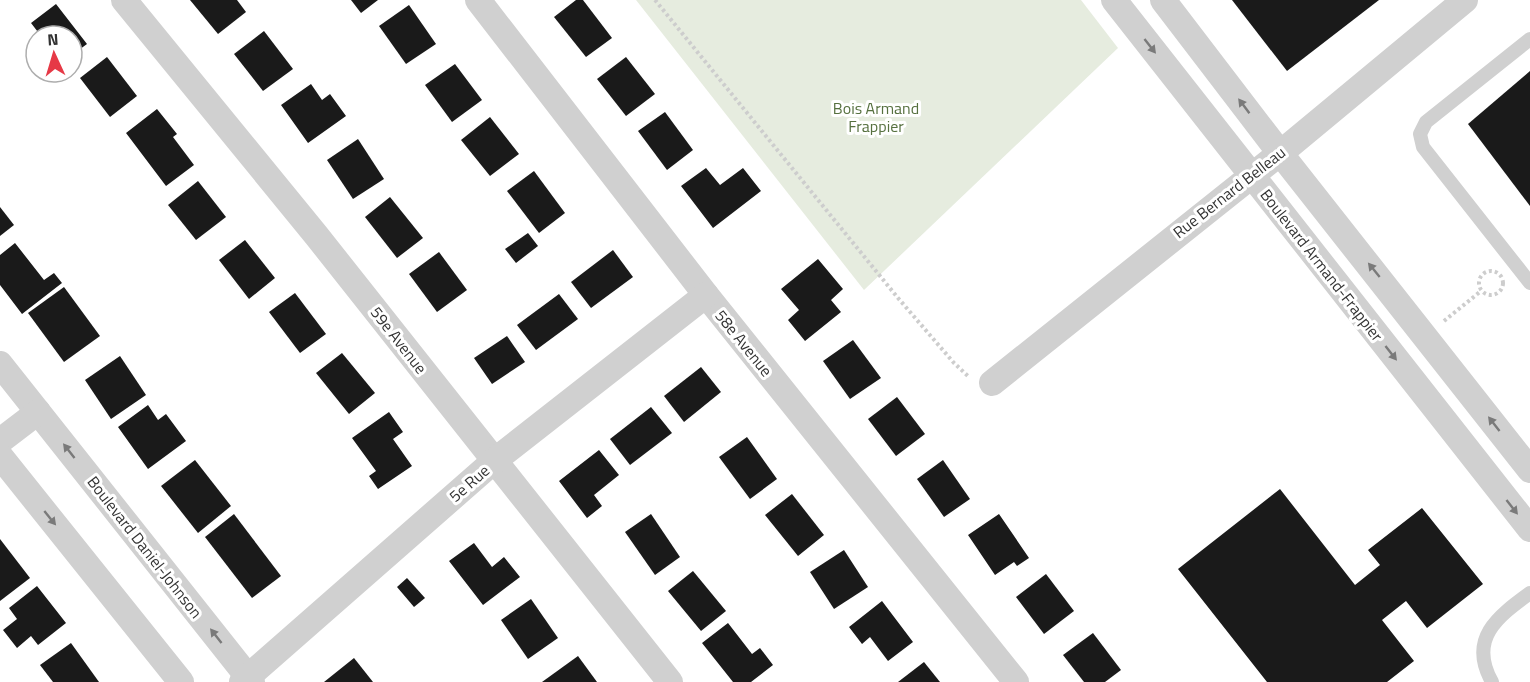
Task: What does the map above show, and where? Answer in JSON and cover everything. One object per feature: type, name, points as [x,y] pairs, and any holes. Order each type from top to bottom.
[{"type":"street","name":"59e Avenue","points":[[124,0],[316,235],[670,682]]},
{"type":"street","name":"58e Avenue","points":[[478,0],[706,295],[1016,682]]},
{"type":"street","name":"Boulevard Armand-Frappier","points":[[1114,0],[1530,529]]},
{"type":"street","points":[[1163,0],[1280,153],[1530,470]]},
{"type":"street","name":"Rue Bernard Belleau","points":[[992,383],[1280,153],[1465,0]]},
{"type":"street","name":"5e Rue","points":[[247,680],[494,461],[706,295]]},
{"type":"street","name":"Boulevard Daniel-Johnson","points":[[0,364],[247,680]]},
{"type":"street","points":[[0,441],[38,412]]},
{"type":"street","points":[[0,456],[182,682]]},
{"type":"lane","points":[[1530,39],[1426,122],[1421,129],[1420,138],[1423,147],[1530,283]]},
{"type":"lane","points":[[1492,682],[1483,659],[1482,648],[1486,638],[1500,616],[1530,594]]},
{"type":"path","points":[[655,0],[898,298],[954,363],[964,374],[977,381],[992,383]]},
{"type":"path","points":[[1494,272],[1500,276],[1503,283],[1499,292],[1490,295],[1481,291],[1479,281],[1484,273],[1494,272]]},
{"type":"path","points":[[1437,326],[1481,291]]},
{"type":"green space","name":"Bois Armand Frappier","points":[[636,0],[1081,0],[1118,48],[864,290]]},
{"type":"building","points":[[190,0],[237,0],[246,12],[218,34]]},
{"type":"building","points":[[351,0],[378,0],[361,13]]},
{"type":"building","points":[[576,0],[583,0],[612,38],[586,57],[554,17]]},
{"type":"building","points":[[1232,0],[1379,0],[1287,71]]},
{"type":"building","points":[[56,4],[72,24],[32,24]]},
{"type":"building","points":[[409,5],[436,44],[406,64],[379,26]]},
{"type":"building","points":[[264,31],[293,69],[263,91],[234,54]]},
{"type":"building","points":[[107,57],[137,96],[110,117],[84,83],[84,75]]},
{"type":"building","points":[[626,57],[655,94],[626,116],[597,79]]},
{"type":"building","points":[[455,64],[482,100],[452,122],[425,85]]},
{"type":"building","points":[[1530,71],[1530,206],[1468,124]]},
{"type":"building","points":[[311,84],[322,100],[330,94],[346,116],[308,143],[281,105]]},
{"type":"building","points":[[157,109],[177,134],[173,137],[194,165],[166,186],[126,133]]},
{"type":"building","points":[[665,112],[693,150],[667,170],[638,131]]},
{"type":"building","points":[[490,117],[519,154],[490,176],[461,140]]},
{"type":"building","points":[[358,139],[384,179],[353,199],[327,160]]},
{"type":"building","points":[[706,168],[720,185],[743,168],[761,191],[713,228],[681,186]]},
{"type":"building","points":[[534,171],[565,213],[539,233],[507,191]]},
{"type":"building","points":[[198,181],[226,217],[196,240],[168,205]]},
{"type":"building","points":[[390,197],[423,238],[397,258],[365,217]]},
{"type":"building","points":[[0,207],[14,225],[0,236]]},
{"type":"building","points":[[528,233],[538,246],[516,263],[505,249]]},
{"type":"building","points":[[245,240],[275,278],[249,299],[219,260]]},
{"type":"building","points":[[15,243],[44,280],[54,273],[62,283],[22,314],[0,285],[0,255]]},
{"type":"building","points":[[613,250],[633,277],[591,308],[571,282]]},
{"type":"building","points":[[439,252],[467,290],[437,312],[409,274]]},
{"type":"building","points":[[818,259],[843,289],[831,300],[841,312],[805,341],[788,320],[799,310],[781,289]]},
{"type":"building","points":[[64,287],[100,336],[64,362],[28,313]]},
{"type":"building","points":[[295,293],[326,334],[300,353],[269,312]]},
{"type":"building","points":[[559,294],[578,319],[536,350],[517,325]]},
{"type":"building","points":[[507,336],[525,362],[492,384],[474,358]]},
{"type":"building","points":[[853,340],[881,378],[850,399],[823,361]]},
{"type":"building","points":[[342,353],[375,393],[349,414],[316,373]]},
{"type":"building","points":[[120,356],[146,395],[111,419],[85,380]]},
{"type":"building","points":[[701,367],[721,392],[684,422],[664,396]]},
{"type":"building","points":[[897,397],[925,434],[896,456],[868,419]]},
{"type":"building","points":[[148,405],[158,420],[166,414],[186,441],[148,469],[118,427]]},
{"type":"building","points":[[651,407],[672,433],[630,465],[610,439]]},
{"type":"building","points":[[389,412],[403,432],[393,439],[412,466],[378,489],[369,476],[376,471],[352,438]]},
{"type":"building","points":[[747,437],[777,479],[750,499],[719,457]]},
{"type":"building","points":[[599,450],[619,475],[594,495],[602,506],[587,518],[559,481]]},
{"type":"building","points":[[195,460],[231,506],[198,533],[161,486]]},
{"type":"building","points":[[943,460],[970,499],[944,517],[917,479]]},
{"type":"building","points":[[1280,489],[1355,585],[1380,565],[1368,550],[1422,508],[1483,584],[1427,628],[1406,601],[1382,620],[1414,661],[1387,682],[1267,682],[1178,569]]},
{"type":"building","points":[[792,494],[824,535],[798,556],[765,515]]},
{"type":"building","points":[[234,514],[281,576],[252,598],[205,537]]},
{"type":"building","points":[[651,514],[680,557],[655,575],[625,532]]},
{"type":"building","points":[[999,514],[1029,558],[1017,566],[1014,562],[995,575],[968,535]]},
{"type":"building","points":[[0,539],[30,578],[0,601]]},
{"type":"building","points":[[474,543],[492,567],[504,557],[520,577],[483,605],[449,561]]},
{"type":"building","points":[[844,550],[868,587],[834,609],[810,572]]},
{"type":"building","points":[[693,571],[726,611],[701,631],[668,591]]},
{"type":"building","points":[[1046,574],[1074,611],[1044,634],[1016,597]]},
{"type":"building","points":[[407,578],[425,598],[414,607],[397,587]]},
{"type":"building","points":[[37,586],[66,623],[38,645],[31,636],[17,648],[3,630],[17,619],[9,608]]},
{"type":"building","points":[[531,599],[558,638],[528,659],[501,620]]},
{"type":"building","points":[[882,601],[913,642],[888,661],[870,637],[862,644],[849,627]]},
{"type":"building","points":[[728,623],[752,654],[760,648],[773,665],[751,682],[733,682],[702,643]]},
{"type":"building","points":[[1093,633],[1121,670],[1105,682],[1084,682],[1063,655]]},
{"type":"building","points":[[71,643],[99,682],[53,682],[40,665]]},
{"type":"building","points":[[578,656],[597,682],[542,682]]},
{"type":"building","points":[[354,658],[373,682],[324,682]]},
{"type":"building","points":[[924,662],[940,682],[898,682]]}]
